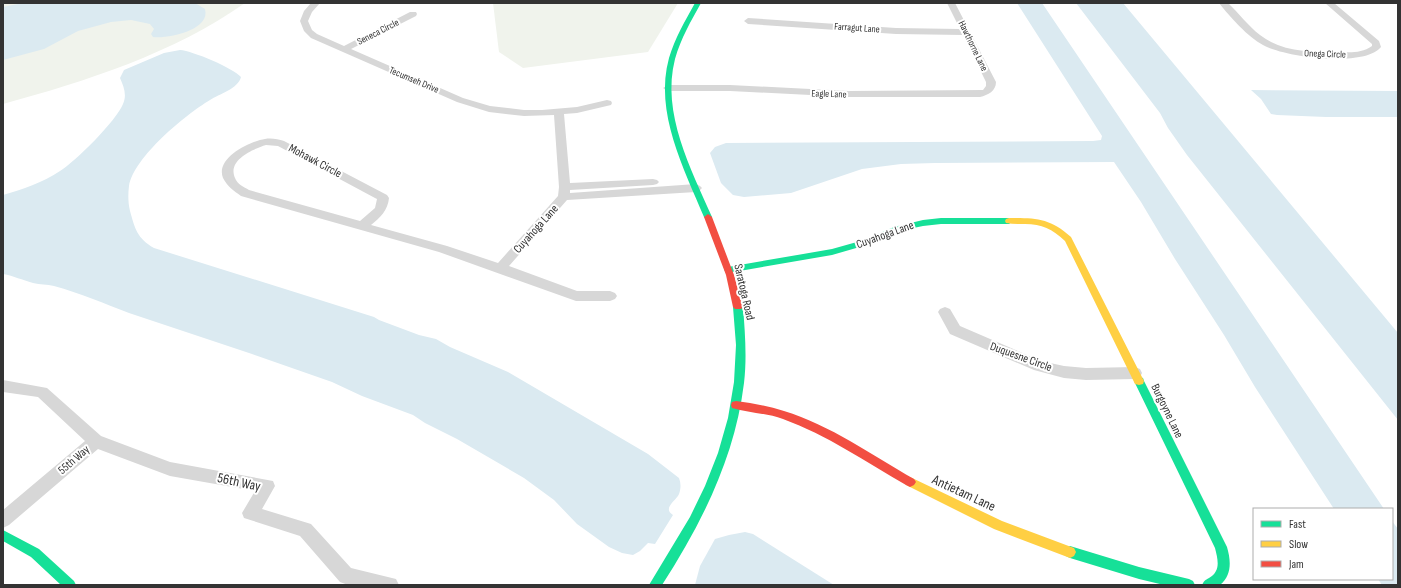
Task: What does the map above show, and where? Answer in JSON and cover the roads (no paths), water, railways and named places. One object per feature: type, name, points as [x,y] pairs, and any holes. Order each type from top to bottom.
[{"type":"street","name":"Tecumseh Drive","points":[[316,3],[306,14],[304,21],[306,28],[314,36],[474,105],[524,113],[559,112],[608,103]]},
{"type":"street","name":"Saratoga Road","points":[[655,585],[668,567],[694,523],[713,483],[728,442],[736,405],[741,371],[741,337],[738,308],[728,270],[677,143],[671,122],[668,88],[672,55],[677,39],[690,14],[698,3]]},
{"type":"street","name":"Hawthorne Lane","points":[[951,3],[990,82],[990,89]]},
{"type":"street","name":"Onega Circle","points":[[1223,3],[1259,38],[1289,52],[1307,55],[1357,55],[1368,54],[1376,47],[1376,43],[1329,3]]},
{"type":"street","name":"Seneca Circle","points":[[344,49],[413,14]]},
{"type":"street","name":"Farragut Lane","points":[[748,21],[896,31],[966,32]]},
{"type":"street","name":"Eagle Lane","points":[[668,88],[730,88],[807,93],[877,94],[980,94],[990,89]]},
{"type":"street","points":[[559,112],[565,192],[694,183]]},
{"type":"street","name":"Mohawk Circle","points":[[362,226],[380,209],[383,203],[383,198],[280,143],[266,142],[253,145],[241,151],[232,161],[228,170],[229,179],[235,187],[245,193],[443,249],[576,296],[610,296]]},
{"type":"street","name":"Cuyahoga Lane","points":[[500,268],[565,192]]},
{"type":"street","name":"Cuyahoga Lane","points":[[728,270],[832,252],[867,242],[897,229],[918,223],[942,221],[1040,221],[1057,228],[1064,233],[1076,254]]},
{"type":"street","name":"Burgoyne Lane","points":[[1076,254],[1221,547],[1225,559],[1224,570],[1219,579],[1208,585]]},
{"type":"street","name":"Duquesne Circle","points":[[944,312],[955,330],[1039,366],[1064,372],[1086,374],[1135,373]]},
{"type":"street","name":"55th Way","points":[[3,386],[42,392],[96,441],[3,520]]},
{"type":"street","name":"Antietam Lane","points":[[736,405],[776,411],[796,418],[901,479],[951,504],[1005,528],[1107,564],[1189,585]]},
{"type":"street","name":"56th Way","points":[[96,441],[170,469],[267,486],[250,513],[305,530],[346,576],[390,585]]},
{"type":"street","points":[[3,535],[35,553],[70,585]]}]
